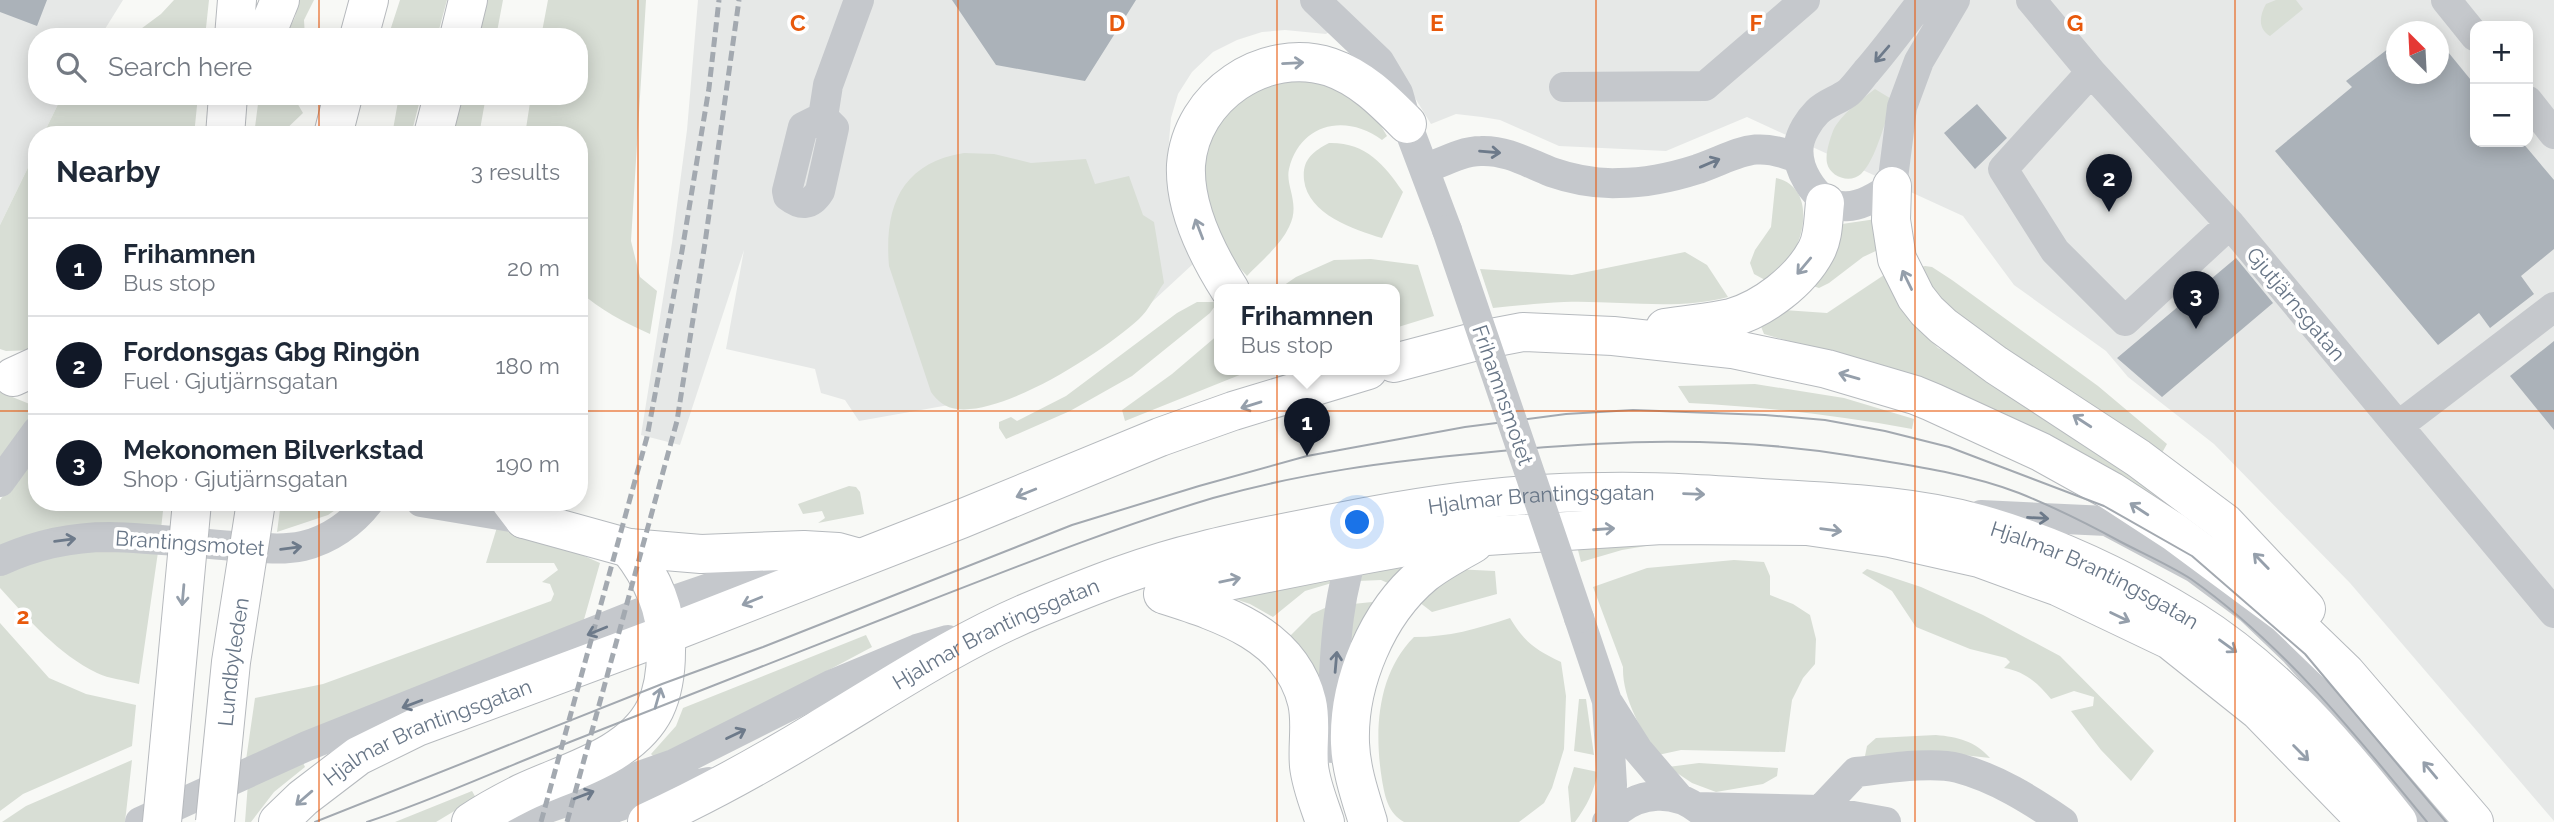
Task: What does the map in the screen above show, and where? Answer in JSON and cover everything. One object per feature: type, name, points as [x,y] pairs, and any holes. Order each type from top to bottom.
[{"type":"main road","points":[[235,28],[237,0]]},
{"type":"main road","points":[[269,28],[280,0]]},
{"type":"main road","points":[[361,28],[369,0]]},
{"type":"main road","points":[[461,28],[468,0]]},
{"type":"main road","points":[[1227,284],[1199,232],[1192,210],[1186,167],[1196,128],[1222,92],[1253,72],[1275,64],[1302,62],[1329,67],[1358,79],[1407,124]]},
{"type":"main road","points":[[226,126],[227,105]]},
{"type":"main road","points":[[223,126],[233,105]]},
{"type":"main road","points":[[335,126],[341,105]]},
{"type":"main road","points":[[435,126],[441,105]]},
{"type":"main road","points":[[1892,186],[1891,220],[1897,259],[1916,297],[1927,311],[1996,365],[2138,458],[2225,523],[2323,629],[2346,673]]},
{"type":"main road","points":[[1613,336],[1731,318],[1750,311],[1787,285],[1817,250],[1825,203]]},
{"type":"main road","points":[[1400,362],[1481,340],[1524,332],[1613,336],[1732,349],[1827,369],[1915,395],[2041,452],[2111,491],[2174,532],[2286,615],[2346,673],[2474,822]]},
{"type":"main road","name":"Hjalmar Brantingsgatan","points":[[278,822],[329,777],[386,741],[664,620],[861,558],[1037,489],[1160,436],[1338,375]]},
{"type":"main road","name":"Hjalmar Brantingsgatan","points":[[647,822],[740,776],[920,666],[1005,623],[1161,562],[1200,551],[1376,514],[1465,501],[1601,492],[1702,494],[1844,503],[1921,512],[1979,523],[2034,541],[2117,578],[2231,646],[2272,680],[2319,726],[2398,822]]},
{"type":"main road","points":[[162,822],[191,511]]},
{"type":"main road","name":"Lundbyleden","points":[[215,822],[231,662],[255,511]]},
{"type":"main road","points":[[518,511],[629,548],[701,554],[804,550],[838,552],[861,558]]},
{"type":"main road","points":[[1163,594],[1352,556],[1487,536],[1662,525],[1807,526],[1890,538],[1979,558],[2059,587],[2170,640],[2259,711],[2367,822]]},
{"type":"main road","points":[[1368,822],[1354,775],[1350,746],[1353,700],[1361,670],[1393,607],[1421,576],[1487,536]]},
{"type":"main road","points":[[471,822],[521,794],[620,747],[641,729],[655,709],[666,662],[664,620],[648,576],[629,548]]},
{"type":"main road","points":[[1079,592],[1163,594],[1240,622],[1268,639],[1291,667],[1307,701],[1310,725],[1309,767],[1325,822]]},
{"type":"street","points":[[823,117],[828,85],[859,0]]},
{"type":"street","name":"Frihamnsmotet","points":[[1315,0],[1379,61],[1398,93],[1607,701],[1638,750],[1695,809]]},
{"type":"street","points":[[1564,87],[1705,86],[1805,0]]},
{"type":"street","points":[[1923,0],[1892,43],[1849,92],[1818,111],[1804,130],[1799,145],[1799,159],[1807,181],[1825,203],[1840,207],[1859,205],[1876,198],[1892,186],[1902,107],[1919,61],[1955,0]]},
{"type":"street","name":"Gjutjärnsgatan","points":[[2031,0],[2091,72],[2230,224],[2554,613]]},
{"type":"street","points":[[2446,0],[2470,30]]},
{"type":"street","points":[[2091,72],[2003,169],[2055,251],[2125,321],[2230,224]]},
{"type":"street","points":[[2533,107],[2554,134]]},
{"type":"street","points":[[1425,169],[1467,152],[1482,150],[1527,160],[1550,172],[1583,182],[1620,183],[1674,176],[1752,149],[1783,152],[1799,159]]},
{"type":"street","points":[[2398,426],[2554,307]]},
{"type":"street","points":[[0,482],[28,443]]},
{"type":"street","name":"Brantingsmotet","points":[[0,561],[52,542],[108,537],[279,549],[304,546],[344,527],[362,511]]},
{"type":"street","points":[[1921,512],[2107,521],[2195,568],[2250,609],[2295,652],[2358,723],[2436,822]]},
{"type":"street","points":[[1357,822],[1343,805],[1334,768],[1331,737],[1340,610],[1352,556],[1359,539],[1376,514]]},
{"type":"street","points":[[140,822],[307,746],[664,620]]},
{"type":"street","points":[[522,822],[570,800],[674,764],[833,684],[916,649],[1005,623]]},
{"type":"street","points":[[2346,673],[2358,723]]},
{"type":"street","name":"Frihamnsmotet","points":[[1607,701],[1612,785],[1608,820]]},
{"type":"street","points":[[1810,816],[1856,772],[1905,766],[1957,768],[2023,794],[2063,822]]},
{"type":"street","points":[[583,822],[611,808],[680,787],[740,776]]},
{"type":"street","points":[[1608,820],[1624,806],[1641,797],[1660,795],[1695,809],[1886,822]]},
{"type":"shaded area","points":[[0,0],[123,0],[106,28],[28,28],[28,105],[58,105],[47,126],[28,126],[28,167],[0,225]]},
{"type":"shaded area","points":[[174,0],[209,0],[206,28],[142,28]]},
{"type":"shaded area","points":[[299,0],[314,0],[304,20],[304,28],[290,28]]},
{"type":"shaded area","points":[[400,0],[447,0],[439,28],[391,28]]},
{"type":"shaded area","points":[[488,0],[503,0],[498,28],[480,28]]},
{"type":"shaded area","points":[[548,0],[646,0],[631,241],[640,277],[657,291],[650,334],[588,298],[588,126],[526,126],[530,105],[588,105],[588,28],[543,28]]},
{"type":"shaded area","points":[[698,0],[2554,0],[2554,821],[2350,583],[2214,444],[2128,377],[2106,351],[2014,285],[1963,216],[1747,117],[1666,151],[1559,146],[1500,120],[1456,114],[1431,124],[1393,62],[1351,15],[1326,34],[1285,30],[1262,32],[1213,52],[1192,72],[1178,94],[1171,118],[1166,176],[1177,229],[1193,264],[1126,326],[949,405],[859,421],[845,400],[821,393],[815,369],[726,349],[744,250],[680,445],[641,435],[687,130]]},
{"type":"shaded area","points":[[2276,0],[2296,0],[2303,9],[2270,36],[2261,25],[2261,17],[2266,4]]},
{"type":"shaded area","points":[[1275,77],[1339,86],[1375,116],[1387,136],[1382,140],[1354,127],[1340,125],[1314,132],[1303,141],[1295,153],[1288,175],[1294,211],[1289,227],[1275,247],[1247,276],[1224,250],[1207,216],[1203,144],[1225,104]]},
{"type":"shaded area","points":[[1875,89],[1893,100],[1880,139],[1861,174],[1857,177],[1841,178],[1832,172],[1827,163],[1827,151],[1833,131],[1857,103]]},
{"type":"shaded area","points":[[58,105],[197,105],[195,126],[47,126]]},
{"type":"shaded area","points":[[258,105],[298,105],[303,113],[289,126],[255,126]]},
{"type":"shaded area","points":[[397,105],[419,105],[413,126],[394,126]]},
{"type":"shaded area","points":[[461,105],[484,105],[481,126],[455,126]]},
{"type":"shaded area","points":[[1329,143],[1353,146],[1363,151],[1381,164],[1403,192],[1382,238],[1334,219],[1314,202],[1307,192],[1304,173],[1307,162],[1313,153]]},
{"type":"shaded area","points":[[964,153],[994,154],[1031,163],[1086,159],[1095,184],[1129,176],[1143,215],[1154,222],[1164,283],[1139,319],[1079,363],[1027,392],[1001,402],[977,408],[957,409],[942,404],[931,392],[889,266],[888,245],[894,207],[911,178],[942,158]]},
{"type":"shaded area","points":[[28,167],[28,350],[0,349],[0,225]]},
{"type":"shaded area","points":[[1776,178],[1796,190],[1801,200],[1803,224],[1790,257],[1765,280],[1754,274],[1750,263],[1755,250],[1771,227]]},
{"type":"shaded area","points":[[1876,219],[1880,249],[1863,257],[1829,283],[1819,288],[1810,285],[1833,258],[1842,224]]},
{"type":"shaded area","points":[[1685,252],[1707,265],[1728,297],[1688,303],[1564,302],[1493,308],[1480,269],[1572,275]]},
{"type":"shaded area","points":[[1371,259],[1418,265],[1434,316],[1400,326],[1400,284],[1286,284],[1334,260]]},
{"type":"shaded area","points":[[1921,267],[1932,267],[1952,280],[2098,386],[2167,444],[2159,458],[1946,312]]},
{"type":"shaded area","points":[[1887,273],[1909,317],[1938,348],[2003,380],[2174,508],[2105,465],[2023,423],[1826,352],[1764,334],[1760,324],[1784,310],[1827,313]]},
{"type":"shaded area","points":[[1197,302],[1214,302],[1210,313],[1132,376],[1070,411],[1006,439],[999,428],[999,422],[1011,417],[1017,421],[1066,396],[1177,313]]},
{"type":"shaded area","points":[[1214,338],[1214,375],[1240,375],[1125,421],[1122,410],[1172,374]]},
{"type":"shaded area","points":[[1755,384],[1844,398],[1914,419],[1912,429],[1800,412],[1689,403],[1678,386]]},
{"type":"shaded area","points":[[0,392],[28,403],[28,425],[0,462]]},
{"type":"shaded area","points":[[28,462],[28,511],[163,511],[161,529],[0,548],[0,500]]},
{"type":"shaded area","points":[[849,486],[856,487],[860,492],[864,514],[818,523],[825,518],[822,511],[803,514],[798,504]]},
{"type":"shaded area","points":[[280,511],[334,511],[328,515],[277,532]]},
{"type":"shaded area","points":[[498,524],[526,530],[600,563],[581,630],[246,760],[255,698],[323,684],[551,601],[554,594],[550,584],[542,582],[558,570],[554,563],[486,563]]},
{"type":"shaded area","points":[[1645,539],[1646,546],[1581,562],[1577,546]]},
{"type":"shaded area","points":[[80,548],[158,552],[139,684],[102,675],[69,656],[0,588],[0,576],[11,570]]},
{"type":"shaded area","points":[[1431,554],[1399,588],[1381,580],[1358,581],[1363,570]]},
{"type":"shaded area","points":[[1734,560],[1764,562],[1770,576],[1770,595],[1793,604],[1810,615],[1816,639],[1815,664],[1803,678],[1792,700],[1785,752],[1681,750],[1658,755],[1639,725],[1629,702],[1623,667],[1593,587],[1647,568]]},
{"type":"shaded area","points":[[1454,569],[1495,571],[1497,594],[1432,612],[1415,599]]},
{"type":"shaded area","points":[[1867,569],[1921,587],[1983,615],[2060,656],[2154,751],[2131,781],[2101,750],[2071,711],[2093,706],[2094,697],[2074,691],[2051,699],[2030,679],[2004,668],[2010,662],[2006,658],[1970,649],[1916,627],[1892,591],[1862,573]]},
{"type":"shaded area","points":[[1336,573],[1335,582],[1305,591],[1273,617],[1250,604],[1232,598]]},
{"type":"shaded area","points":[[1353,604],[1378,604],[1355,644],[1349,642]]},
{"type":"shaded area","points":[[1327,607],[1320,684],[1290,636],[1312,614]]},
{"type":"shaded area","points":[[1510,618],[1532,645],[1561,662],[1566,696],[1564,749],[1552,788],[1544,803],[1519,822],[1404,822],[1394,814],[1388,804],[1378,742],[1381,704],[1392,668],[1414,637],[1463,632]]},
{"type":"shaded area","points":[[0,623],[49,678],[86,694],[136,705],[132,746],[23,794],[0,811]]},
{"type":"shaded area","points":[[866,635],[872,647],[720,728],[655,758],[651,754],[676,726],[683,708]]},
{"type":"shaded area","points":[[1579,699],[1586,699],[1594,755],[1574,751]]},
{"type":"shaded area","points":[[1936,735],[1966,741],[1990,758],[1945,753],[1865,756],[1867,746],[1876,738]]},
{"type":"shaded area","points":[[301,758],[305,767],[274,792],[251,822],[245,822],[248,783]]},
{"type":"shaded area","points":[[132,760],[125,822],[2,822],[26,806]]},
{"type":"shaded area","points":[[1699,763],[1778,768],[1777,776],[1763,784],[1716,792],[1692,783],[1668,767]]},
{"type":"shaded area","points":[[1574,767],[1598,772],[1586,804],[1575,822],[1571,822],[1568,787]]},
{"type":"shaded area","points":[[472,791],[476,798],[436,822],[395,822]]},
{"type":"building","points":[[0,0],[47,0],[37,26],[0,12]]},
{"type":"building","points":[[952,0],[1136,0],[1085,81],[996,65]]},
{"type":"building","points":[[2386,50],[2386,84],[2449,84],[2449,53],[2470,79],[2470,147],[2526,147],[2554,180],[2554,249],[2521,276],[2534,294],[2490,328],[2479,313],[2438,345],[2275,151],[2352,87],[2346,81]]},
{"type":"building","points":[[1977,104],[2007,138],[1975,169],[1944,133]]},
{"type":"building","points":[[2236,258],[2273,303],[2162,397],[2117,358]]},
{"type":"building","points":[[2554,341],[2554,430],[2510,376]]},
{"type":"tram line","points":[[315,822],[1072,525],[1307,456],[1465,427],[1566,414],[1633,410],[1765,415],[1825,420],[1885,431],[1949,447],[2104,506],[2192,556],[2305,654],[2446,822]]},
{"type":"tram line","points":[[367,822],[1033,560],[1213,498],[1313,475],[1414,460],[1575,445],[1667,442],[1713,442],[1806,449],[1937,470],[2019,493],[2083,522],[2191,579],[2225,605],[2288,662],[2346,724],[2427,822]]},
{"type":"railway","points":[[541,822],[647,437],[709,88],[719,0]]},
{"type":"railway","points":[[567,822],[677,421],[739,0]]},
{"type":"place","name":"Fordonsgas Gbg Ringön","points":[[2109,212]]},
{"type":"place","name":"Mekonomen Bilverkstad","points":[[2196,329]]},
{"type":"place","name":"Frihamnen","points":[[1307,456]]}]
